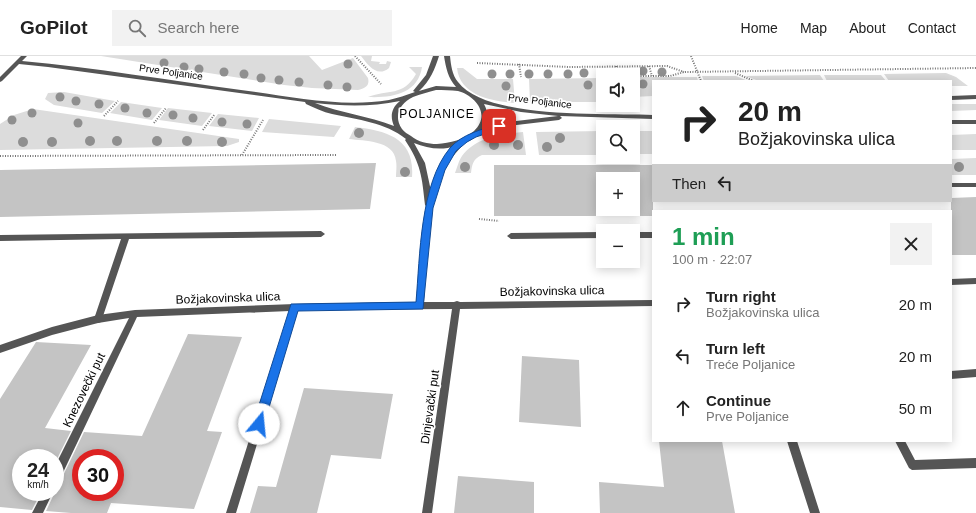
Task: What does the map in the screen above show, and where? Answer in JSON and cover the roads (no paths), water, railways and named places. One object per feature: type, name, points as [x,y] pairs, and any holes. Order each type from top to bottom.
[{"type":"street","points":[[0,80],[24,56]]},
{"type":"street","points":[[429,208],[421,159],[416,149],[398,130],[394,122],[394,113],[399,105],[408,96],[423,85],[428,77],[436,56]]},
{"type":"street","points":[[420,306],[429,208],[441,170],[446,159],[453,150],[474,135],[482,127],[485,117],[484,108],[478,100],[456,85],[452,78],[447,56]]},
{"type":"street","name":"Prve Poljanice","points":[[18,62],[79,68],[298,99],[376,103],[390,102],[408,96]]},
{"type":"street","points":[[408,96],[423,90],[436,88],[450,88],[463,91]]},
{"type":"street","points":[[952,98],[976,97]]},
{"type":"street","name":"Prve Poljanice","points":[[298,99],[332,112],[374,121],[398,130]]},
{"type":"street","name":"Prve Poljanice","points":[[478,100],[507,108],[576,116]]},
{"type":"street","name":"Prve Poljanice","points":[[474,135],[507,124],[576,116],[625,115],[652,112]]},
{"type":"street","name":"Prve Poljanice","points":[[625,115],[652,118]]},
{"type":"street","points":[[952,122],[976,122]]},
{"type":"street","points":[[405,137],[418,143],[433,146],[449,145],[464,141]]},
{"type":"street","points":[[952,185],[976,185]]},
{"type":"street","points":[[0,238],[322,234]]},
{"type":"street","points":[[511,236],[596,235]]},
{"type":"street","points":[[640,235],[652,235]]},
{"type":"street","points":[[98,319],[126,236]]},
{"type":"street","points":[[952,282],[976,281]]},
{"type":"street","name":"Božjakovinska ulica","points":[[0,349],[98,319],[135,314],[295,307],[652,302]]},
{"type":"street","name":"Dinjevački put","points":[[427,513],[457,304]]},
{"type":"street","points":[[231,513],[295,307]]},
{"type":"street","name":"Knezovečki put","points":[[64,459],[135,314]]},
{"type":"street","points":[[952,375],[976,373]]},
{"type":"street","points":[[792,442],[815,513]]},
{"type":"street","points":[[900,442],[912,465],[976,463]]},
{"type":"street","points":[[37,513],[43,501]]},
{"type":"district","name":"POLJANICE","points":[[437,114]]}]
